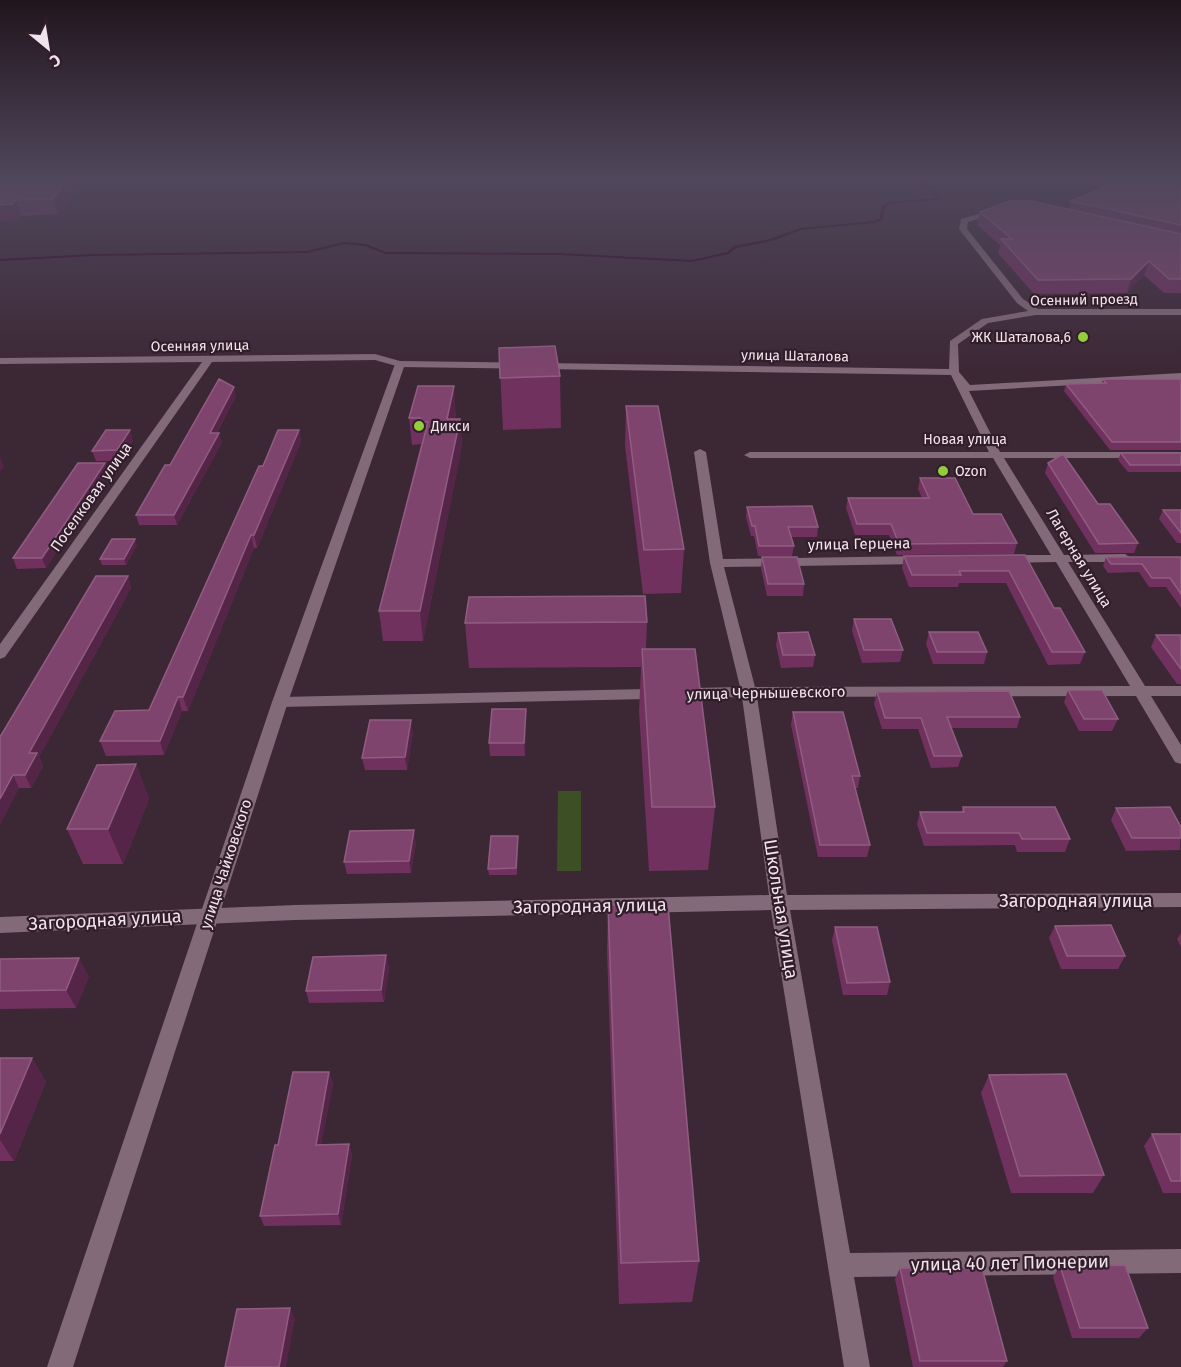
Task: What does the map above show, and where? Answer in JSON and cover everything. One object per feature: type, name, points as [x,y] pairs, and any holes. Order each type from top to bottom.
[{"type":"street","points":[[974,244],[1020,301],[1036,312]]},
{"type":"street","name":"Осенний проезд","points":[[954,372],[953,342],[985,321],[1036,312],[1181,312]]},
{"type":"street","name":"Осенняя улица","points":[[0,361],[375,357],[400,364]]},
{"type":"street","name":"Поселковая улица","points":[[0,654],[209,359]]},
{"type":"street","name":"улица Шаталова","points":[[400,364],[954,372]]},
{"type":"street","name":"улица Чайковского","points":[[60,1367],[280,702],[400,364]]},
{"type":"street","points":[[954,372],[967,387],[1181,376]]},
{"type":"street","name":"Лагерная улица","points":[[954,372],[996,454],[1181,758]]},
{"type":"street","name":"Школьная улица","points":[[700,452],[717,563],[749,692],[779,901],[857,1367]]},
{"type":"street","name":"Новая улица","points":[[750,454],[1181,455]]},
{"type":"street","points":[[989,559],[1137,558]]},
{"type":"street","name":"улица Герцена","points":[[717,563],[930,560]]},
{"type":"street","name":"улица Чернышевского","points":[[280,702],[749,692],[1181,691]]},
{"type":"street","name":"Загородная улица","points":[[0,925],[210,915],[779,901],[1181,900]]},
{"type":"street","name":"улица 40 лет Пионерии","points":[[839,1265],[1181,1261]]},
{"type":"green space","points":[[558,791],[581,791],[581,871],[557,871]]},
{"type":"building","points":[[1005,244],[1181,244],[1181,279],[1169,279],[1149,261],[1131,279],[1038,280]]},
{"type":"building","points":[[555,346],[560,376],[500,378],[499,348]]},
{"type":"building","points":[[219,379],[234,387],[210,433],[219,433],[174,515],[136,515],[165,465],[170,465]]},
{"type":"building","points":[[1103,379],[1181,379],[1181,442],[1112,442],[1066,384],[1106,383]]},
{"type":"building","points":[[418,386],[454,386],[447,419],[460,419],[420,611],[379,611],[428,422],[419,422],[420,418],[409,418]]},
{"type":"building","points":[[626,406],[658,406],[684,549],[644,550]]},
{"type":"building","points":[[106,430],[130,430],[117,450],[92,451]]},
{"type":"building","points":[[278,430],[299,430],[254,535],[251,535],[183,697],[178,697],[160,741],[100,741],[115,711],[149,710],[259,466],[263,466]]},
{"type":"building","points":[[1121,453],[1181,453],[1181,465],[1130,465]]},
{"type":"building","points":[[1063,454],[1098,504],[1110,504],[1138,543],[1099,544],[1048,463]]},
{"type":"building","points":[[78,463],[105,463],[42,558],[13,558]]},
{"type":"building","points":[[920,478],[955,478],[973,514],[1001,514],[1017,543],[899,544],[891,524],[857,524],[848,498],[929,498]]},
{"type":"building","points":[[812,506],[818,527],[788,527],[794,546],[759,546],[755,526],[752,526],[747,507]]},
{"type":"building","points":[[1163,510],[1181,510],[1181,533]]},
{"type":"building","points":[[112,539],[135,539],[124,559],[100,559]]},
{"type":"building","points":[[1025,555],[1054,608],[1060,608],[1085,652],[1052,652],[1009,571],[959,571],[961,575],[912,575],[904,556]]},
{"type":"building","points":[[762,557],[797,557],[804,584],[768,584]]},
{"type":"building","points":[[1106,557],[1181,557],[1181,594],[1170,578],[1152,578],[1142,564],[1111,564]]},
{"type":"building","points":[[96,576],[128,576],[29,753],[37,753],[25,775],[13,775],[0,799],[0,737]]},
{"type":"building","points":[[645,596],[647,622],[465,623],[469,597]]},
{"type":"building","points":[[854,619],[891,619],[903,650],[864,650]]},
{"type":"building","points":[[808,632],[815,655],[783,655],[778,633]]},
{"type":"building","points":[[929,632],[978,632],[987,652],[937,652]]},
{"type":"building","points":[[1156,635],[1181,635],[1181,669]]},
{"type":"building","points":[[642,649],[695,649],[715,807],[652,807]]},
{"type":"building","points":[[1068,690],[1102,690],[1118,719],[1084,719]]},
{"type":"building","points":[[1009,691],[1020,717],[947,717],[962,756],[934,756],[921,718],[885,718],[877,692]]},
{"type":"building","points":[[492,709],[526,709],[524,743],[489,743]]},
{"type":"building","points":[[793,712],[843,712],[860,776],[852,776],[870,845],[820,845]]},
{"type":"building","points":[[370,720],[411,720],[405,757],[362,758]]},
{"type":"building","points":[[136,764],[108,829],[67,829],[97,765]]},
{"type":"building","points":[[963,807],[1055,807],[1070,839],[1022,839],[1019,833],[927,833],[920,812],[964,812]]},
{"type":"building","points":[[1170,807],[1181,827],[1181,838],[1132,838],[1116,808]]},
{"type":"building","points":[[414,830],[409,861],[344,862],[350,831]]},
{"type":"building","points":[[491,836],[518,836],[516,868],[488,869]]},
{"type":"building","points":[[608,905],[668,905],[699,1261],[621,1263]]},
{"type":"building","points":[[1111,925],[1125,956],[1067,956],[1055,926]]},
{"type":"building","points":[[835,927],[877,927],[890,982],[847,983]]},
{"type":"building","points":[[386,955],[381,990],[306,991],[313,957]]},
{"type":"building","points":[[79,958],[66,990],[0,991],[0,959]]},
{"type":"building","points":[[0,1058],[32,1058],[0,1134]]},
{"type":"building","points":[[293,1072],[329,1072],[316,1145],[349,1144],[338,1214],[260,1216]]},
{"type":"building","points":[[1066,1074],[1104,1175],[1020,1176],[989,1075]]},
{"type":"building","points":[[1152,1134],[1181,1134],[1181,1181],[1171,1181]]},
{"type":"building","points":[[1125,1265],[1148,1328],[1080,1328],[1060,1266]]},
{"type":"building","points":[[900,1268],[982,1268],[1007,1361],[920,1361]]},
{"type":"building","points":[[290,1308],[279,1367],[225,1367],[237,1309]]},
{"type":"waterway","points":[[0,260],[94,255],[307,252],[341,244]]},
{"type":"waterway","points":[[353,244],[366,245],[385,253],[559,254],[692,261],[728,253],[735,247],[751,244]]},
{"type":"place","name":"ЖК Шаталова,6","points":[[1083,337]]},
{"type":"place","name":"Дикси","points":[[419,426]]},
{"type":"place","name":"Ozon","points":[[943,471]]}]
